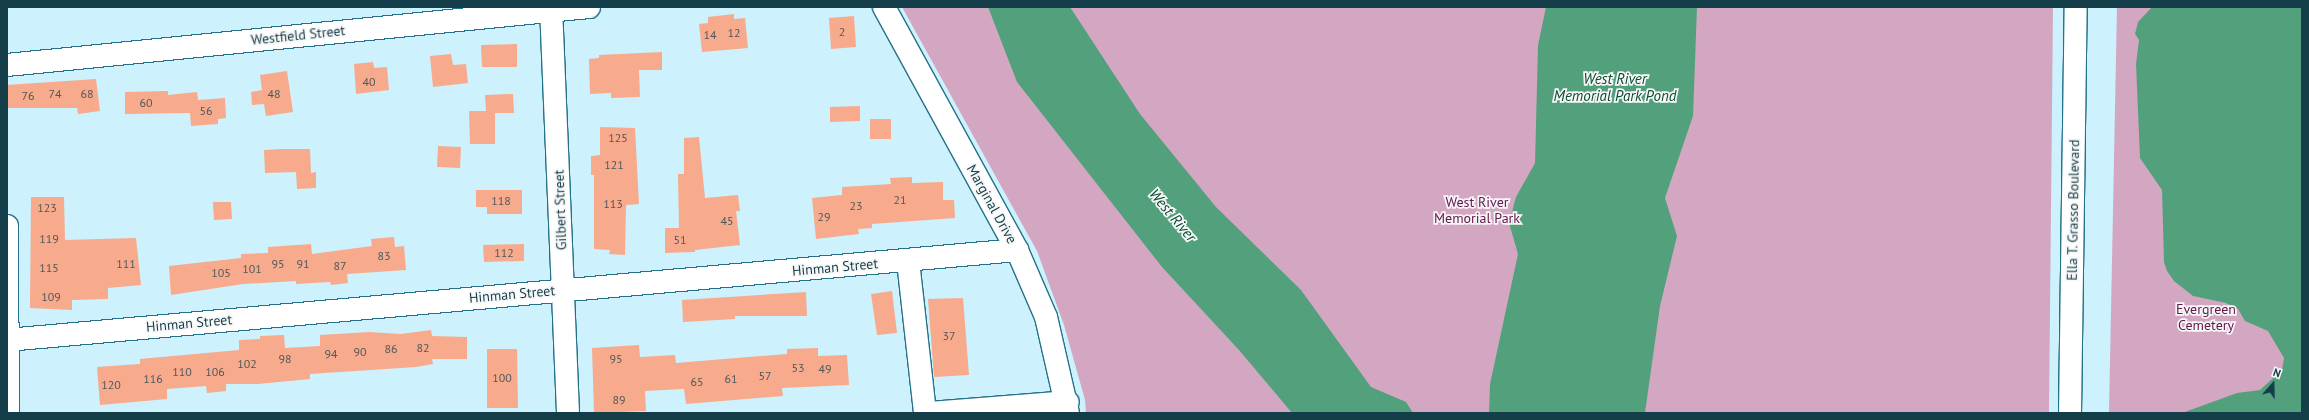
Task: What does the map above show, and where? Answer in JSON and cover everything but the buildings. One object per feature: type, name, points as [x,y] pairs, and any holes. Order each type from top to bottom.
[{"type":"street","name":"Westfield Street","points":[[7,65],[551,9],[589,7]]},
{"type":"street","name":"Marginal Drive","points":[[884,7],[1017,250],[1046,317],[1068,408]]},
{"type":"street","name":"Ella T. Grasso Boulevard","points":[[2070,413],[2076,7]]},
{"type":"street","name":"Gilbert Street","points":[[551,9],[568,413]]},
{"type":"street","points":[[7,226],[8,413]]},
{"type":"street","name":"Hinman Street","points":[[7,340],[563,289],[908,261],[1017,250]]},
{"type":"street","points":[[908,261],[925,413]]},
{"type":"street","points":[[928,413],[1068,408]]},
{"type":"green space","name":"West River Memorial Park","points":[[902,7],[2053,7],[2049,413],[1086,413],[1085,400],[1064,325],[1037,251]]},
{"type":"green space","name":"Evergreen Cemetery","points":[[2117,7],[2302,7],[2302,413],[2109,413]]},
{"type":"water","name":"West River","points":[[988,7],[1070,7],[1140,114],[1216,207],[1301,290],[1371,387],[1406,402],[1413,413],[1292,413],[1239,350],[1162,267],[1017,82]]},
{"type":"water","name":"West River Memorial Park Pond","points":[[1546,7],[1697,7],[1693,116],[1665,198],[1677,236],[1660,306],[1645,413],[1489,413],[1490,384],[1518,254],[1509,223],[1516,197],[1535,163],[1538,45]]},
{"type":"water","name":"Evergreen Cemetery","points":[[2152,7],[2302,7],[2302,413],[2182,413],[2237,393],[2260,390],[2282,370],[2284,358],[2268,331],[2245,321],[2238,309],[2226,303],[2193,296],[2174,281],[2167,271],[2164,262],[2162,190],[2140,158],[2136,64],[2139,40],[2135,34],[2138,22]]}]
